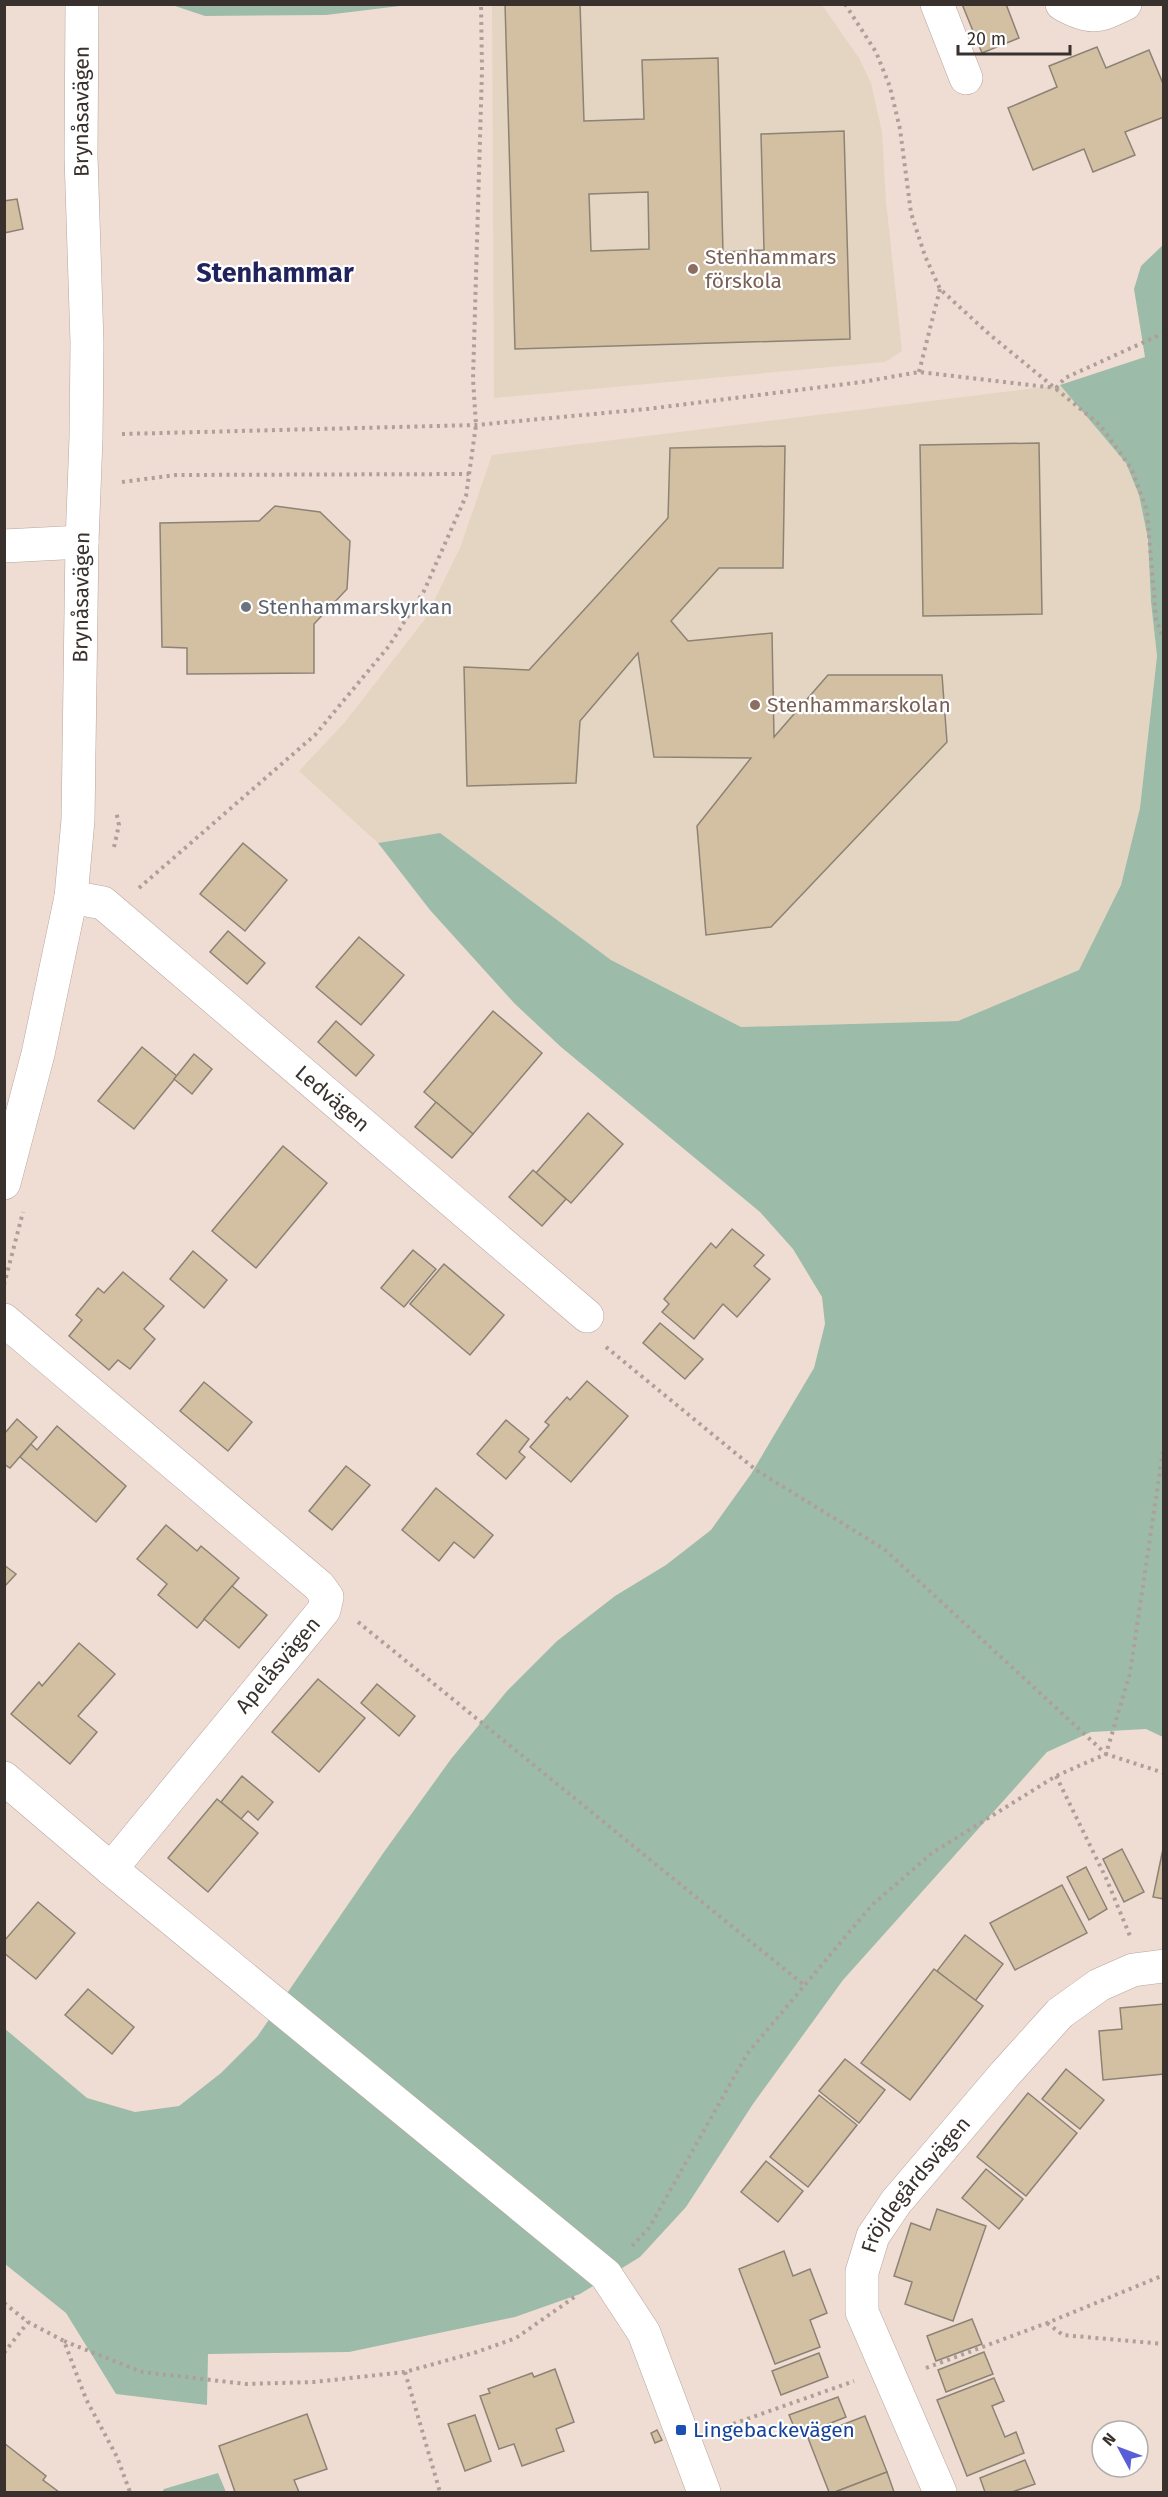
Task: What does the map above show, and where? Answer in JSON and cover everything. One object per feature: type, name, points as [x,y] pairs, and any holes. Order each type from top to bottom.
[{"type":"street","name":"Brynåsavägen","points":[[4,1183],[38,1054],[71,897],[78,820],[87,343],[81,156],[82,4]]},
{"type":"street","points":[[938,4],[966,78]]},
{"type":"street","points":[[1062,4],[1077,13],[1099,16],[1125,4]]},
{"type":"street","points":[[4,546],[82,542]]},
{"type":"street","name":"Ledvägen","points":[[71,897],[103,903],[587,1317]]},
{"type":"street","name":"Apelåsvägen","points":[[4,1320],[319,1586],[327,1597],[324,1610],[111,1869]]},
{"type":"street","points":[[4,1778],[111,1869],[606,2275],[644,2333],[704,2493]]},
{"type":"street","name":"Fröjdegårdsvägen","points":[[940,2493],[862,2312],[862,2272],[873,2236],[904,2193],[1060,2013],[1099,1985],[1132,1970],[1153,1967]]},
{"type":"path","points":[[103,903],[124,903],[161,867],[315,735],[389,646],[424,591],[466,496],[476,425],[473,379],[483,70],[481,4]]},
{"type":"path","points":[[845,4],[876,52],[890,87],[900,129],[911,213],[925,256],[940,289],[990,334],[1100,425],[1131,468],[1147,510],[1156,619],[1164,640]]},
{"type":"path","points":[[919,372],[940,289]]},
{"type":"path","points":[[1056,388],[1065,378],[1164,333]]},
{"type":"path","points":[[86,438],[105,435],[476,425],[659,408],[862,382],[919,372],[1056,388]]},
{"type":"path","points":[[84,495],[112,493],[123,481],[176,475],[470,474]]},
{"type":"path","points":[[587,1317],[597,1339],[756,1470],[885,1549],[1106,1754],[1164,1773]]},
{"type":"path","points":[[4,2303],[28,2322],[64,2341],[142,2372],[246,2384],[314,2382],[405,2372],[516,2338],[606,2275],[649,2228],[747,2054],[872,1905],[932,1853],[1056,1776],[1106,1754],[1130,1673],[1164,1444]]},
{"type":"path","points":[[327,1597],[804,1985]]},
{"type":"path","points":[[1056,1776],[1153,1967]]},
{"type":"path","points":[[4,2353],[28,2322]]},
{"type":"path","points":[[1047,2323],[1063,2335],[1164,2344]]},
{"type":"path","points":[[64,2341],[86,2399],[117,2457],[130,2493]]},
{"type":"path","points":[[405,2372],[440,2493]]},
{"type":"shaded area","name":"Stenhammars förskola","points":[[492,5],[822,5],[859,58],[871,83],[882,132],[886,201],[902,351],[885,362],[494,398]]},
{"type":"shaded area","name":"Stenhammarskolan","points":[[1060,385],[1126,463],[1139,495],[1148,539],[1151,602],[1157,656],[1140,808],[1121,885],[1079,970],[958,1021],[741,1027],[611,960],[440,833],[378,843],[299,771],[345,722],[425,619],[460,548],[492,455]]},
{"type":"green space","points":[[172,5],[408,5],[326,15],[205,16]]},
{"type":"green space","points":[[1163,245],[1163,1737],[1146,1729],[1091,1732],[1047,1752],[843,1980],[753,2104],[686,2207],[640,2257],[580,2294],[515,2317],[349,2352],[208,2354],[207,2405],[116,2394],[66,2313],[5,2264],[4,2028],[87,2098],[135,2112],[179,2106],[221,2073],[257,2037],[451,1759],[507,1691],[557,1641],[615,1596],[666,1565],[711,1530],[751,1474],[814,1368],[825,1324],[822,1297],[793,1249],[760,1212],[561,1047],[514,1003],[430,910],[378,843],[440,833],[611,960],[741,1027],[958,1021],[1079,970],[1121,885],[1140,808],[1157,656],[1151,602],[1148,539],[1139,495],[1126,463],[1060,385],[1145,357],[1134,289],[1141,266]]},
{"type":"green space","points":[[218,2473],[226,2492],[162,2492],[164,2489]]},
{"type":"building","points":[[505,4],[580,4],[584,121],[644,119],[642,60],[718,58],[723,252],[764,250],[761,134],[844,131],[850,339],[515,349]],"holes":[[[648,192],[649,249],[591,251],[589,194]]]},
{"type":"building","points":[[962,4],[1006,4],[1019,38],[982,53]]},
{"type":"building","points":[[1097,47],[1106,68],[1149,50],[1164,86],[1164,117],[1125,132],[1135,155],[1093,172],[1084,149],[1033,170],[1008,108],[1057,87],[1049,66]]},
{"type":"building","points":[[17,199],[23,229],[4,233],[4,201]]},
{"type":"building","points":[[1039,443],[1042,614],[923,616],[920,445]]},
{"type":"building","points":[[785,446],[783,568],[719,568],[671,621],[688,641],[772,633],[774,737],[828,675],[942,675],[947,742],[771,927],[706,935],[697,826],[751,758],[654,757],[638,653],[580,721],[576,783],[467,786],[464,667],[529,670],[668,518],[670,448]]},
{"type":"building","name":"Stenhammarskyrkan","points":[[275,506],[320,512],[350,541],[347,589],[314,624],[314,673],[187,674],[187,648],[162,647],[160,523],[259,521]]},
{"type":"building","points":[[243,843],[287,880],[245,931],[200,894]]},
{"type":"building","points":[[228,931],[265,963],[247,984],[210,952]]},
{"type":"building","points":[[359,937],[404,975],[361,1025],[316,987]]},
{"type":"building","points":[[493,1011],[542,1053],[473,1134],[424,1092]]},
{"type":"building","points":[[336,1021],[374,1055],[356,1076],[318,1042]]},
{"type":"building","points":[[142,1047],[177,1076],[134,1129],[98,1101]]},
{"type":"building","points":[[194,1054],[212,1069],[192,1094],[174,1079]]},
{"type":"building","points":[[436,1102],[473,1134],[452,1158],[415,1127]]},
{"type":"building","points":[[588,1113],[623,1144],[571,1203],[536,1173]]},
{"type":"building","points":[[283,1146],[327,1183],[256,1268],[212,1231]]},
{"type":"building","points":[[533,1170],[566,1199],[542,1226],[509,1197]]},
{"type":"building","points":[[732,1229],[764,1255],[754,1266],[770,1279],[737,1317],[723,1304],[694,1339],[662,1312],[669,1304],[664,1299],[711,1243],[716,1248]]},
{"type":"building","points":[[413,1250],[436,1269],[404,1307],[381,1288]]},
{"type":"building","points":[[193,1251],[227,1280],[204,1308],[170,1279]]},
{"type":"building","points":[[444,1264],[504,1315],[470,1355],[410,1304]]},
{"type":"building","points":[[123,1272],[164,1306],[144,1329],[155,1339],[130,1369],[118,1360],[109,1370],[69,1336],[82,1320],[76,1315],[98,1288],[104,1293]]},
{"type":"building","points":[[660,1323],[703,1359],[685,1379],[643,1343]]},
{"type":"building","points":[[587,1381],[628,1416],[571,1482],[530,1447],[549,1425],[545,1422],[567,1397],[570,1400]]},
{"type":"building","points":[[204,1382],[252,1422],[228,1451],[180,1411]]},
{"type":"building","points":[[17,1419],[37,1437],[10,1468],[4,1464],[4,1434]]},
{"type":"building","points":[[506,1420],[529,1439],[519,1452],[525,1457],[506,1479],[477,1454]]},
{"type":"building","points":[[57,1426],[126,1486],[96,1522],[20,1457],[31,1444],[37,1450]]},
{"type":"building","points":[[346,1466],[370,1485],[332,1530],[309,1511]]},
{"type":"building","points":[[436,1488],[493,1535],[474,1558],[454,1542],[439,1561],[402,1530]]},
{"type":"building","points":[[166,1525],[197,1551],[201,1546],[239,1578],[197,1628],[158,1595],[167,1584],[137,1559]]},
{"type":"building","points":[[4,1565],[16,1574],[4,1587]]},
{"type":"building","points":[[232,1586],[267,1615],[239,1648],[204,1619]]},
{"type":"building","points":[[79,1643],[115,1674],[78,1716],[97,1732],[70,1764],[11,1714],[39,1682],[42,1686]]},
{"type":"building","points":[[318,1679],[365,1718],[319,1772],[272,1732]]},
{"type":"building","points":[[377,1684],[415,1716],[399,1736],[361,1703]]},
{"type":"building","points":[[242,1776],[273,1802],[258,1820],[248,1811],[241,1819],[221,1802]]},
{"type":"building","points":[[217,1799],[258,1833],[208,1892],[168,1858]]},
{"type":"building","points":[[1164,1844],[1164,1899],[1153,1897]]},
{"type":"building","points":[[1122,1849],[1144,1892],[1124,1902],[1103,1859]]},
{"type":"building","points":[[1086,1867],[1107,1909],[1089,1920],[1067,1877]]},
{"type":"building","points":[[1062,1885],[1087,1933],[1015,1970],[990,1923]]},
{"type":"building","points":[[38,1902],[75,1933],[36,1979],[4,1953],[4,1941]]},
{"type":"building","points":[[965,1935],[1003,1964],[975,2001],[937,1971]]},
{"type":"building","points":[[934,1969],[983,2006],[910,2100],[861,2063]]},
{"type":"building","points":[[88,1989],[134,2027],[112,2054],[65,2015]]},
{"type":"building","points":[[1164,2004],[1164,2074],[1103,2080],[1099,2031],[1122,2029],[1120,2008]]},
{"type":"building","points":[[845,2059],[885,2090],[859,2123],[819,2091]]},
{"type":"building","points":[[1066,2069],[1104,2100],[1080,2129],[1042,2099]]},
{"type":"building","points":[[1028,2093],[1077,2133],[1026,2196],[977,2157]]},
{"type":"building","points":[[819,2095],[857,2125],[808,2187],[770,2157]]},
{"type":"building","points":[[766,2161],[803,2191],[778,2222],[741,2192]]},
{"type":"building","points":[[986,2169],[1023,2199],[999,2229],[962,2198]]},
{"type":"building","points":[[937,2209],[986,2226],[953,2321],[905,2304],[912,2282],[894,2276],[911,2223],[930,2230]]},
{"type":"building","points":[[784,2251],[793,2276],[810,2269],[827,2313],[810,2320],[820,2347],[775,2364],[739,2269]]},
{"type":"building","points":[[972,2319],[982,2344],[936,2361],[927,2336]]},
{"type":"building","points":[[984,2352],[993,2374],[946,2392],[938,2370]]},
{"type":"building","points":[[819,2353],[828,2377],[781,2395],[772,2371]]},
{"type":"building","points":[[555,2369],[574,2422],[556,2429],[564,2451],[522,2466],[514,2444],[499,2449],[480,2396],[490,2393],[488,2389],[532,2373],[534,2377]]},
{"type":"building","points":[[994,2378],[1004,2401],[992,2406],[1005,2437],[1016,2432],[1024,2453],[967,2476],[937,2400]]},
{"type":"building","points":[[838,2397],[846,2417],[798,2436],[789,2415]]},
{"type":"building","points":[[307,2414],[327,2469],[294,2480],[299,2492],[235,2492],[219,2446]]},
{"type":"building","points":[[475,2415],[491,2461],[465,2471],[448,2424]]},
{"type":"building","points":[[865,2416],[887,2472],[835,2492],[829,2492],[808,2438]]},
{"type":"building","points":[[657,2430],[662,2440],[655,2443],[651,2433]]},
{"type":"building","points":[[4,2443],[46,2476],[43,2480],[59,2492],[4,2492]]},
{"type":"building","points":[[1025,2460],[1035,2484],[1012,2492],[985,2492],[980,2478]]},
{"type":"building","points":[[887,2472],[894,2492],[835,2492]]},
{"type":"place","name":"Stenhammars förskola","points":[[693,269]]},
{"type":"place","name":"Stenhammarskyrkan","points":[[246,607]]},
{"type":"place","name":"Stenhammarskolan","points":[[755,705]]},
{"type":"place","name":"Lingebackevägen","points":[[681,2430]]},
{"type":"district","name":"Stenhammar","points":[[275,273]]}]
